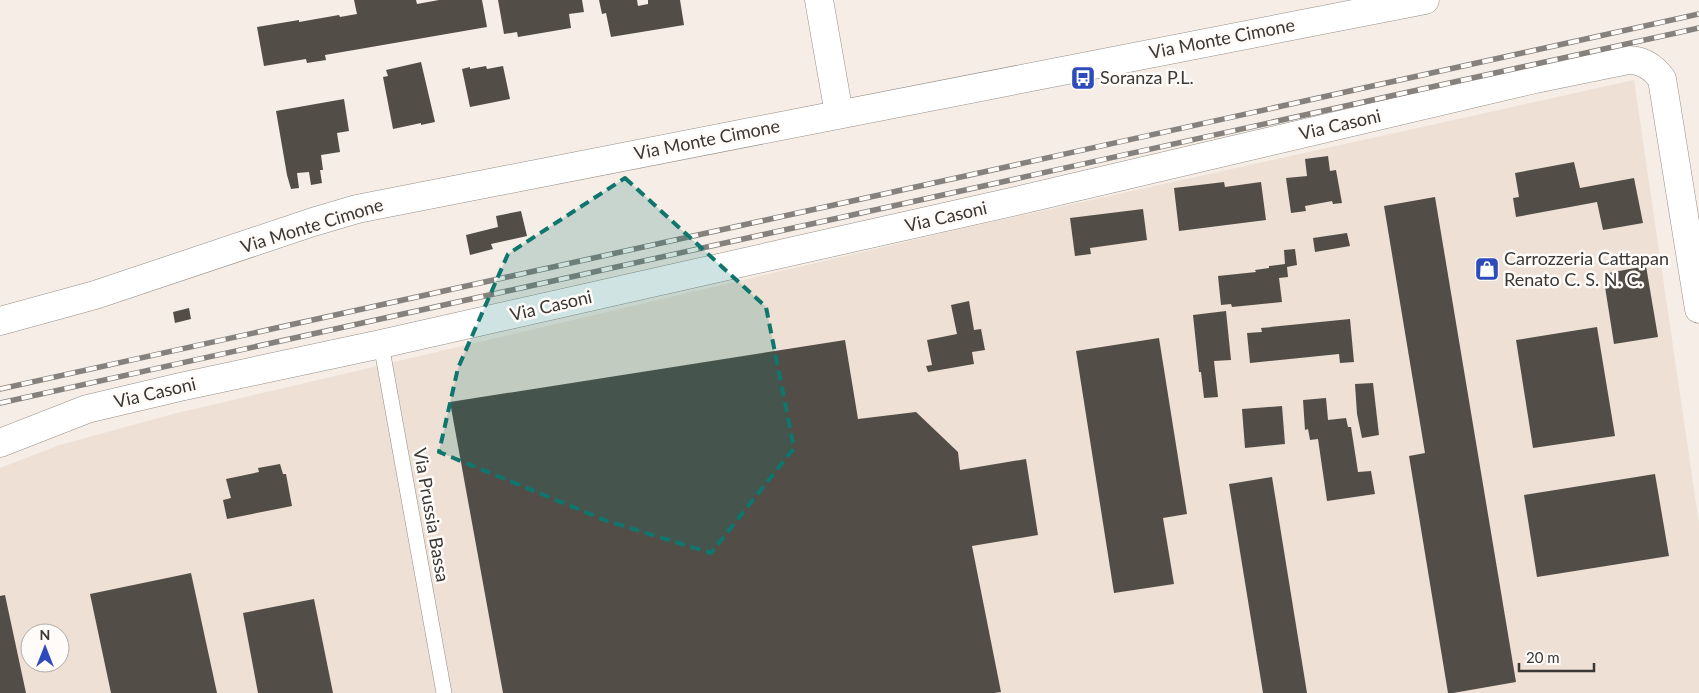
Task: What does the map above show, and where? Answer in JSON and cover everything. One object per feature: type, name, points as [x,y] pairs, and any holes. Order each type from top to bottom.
[{"type":"street","points":[[819,0],[839,114]]},
{"type":"street","name":"Via Monte Cimone","points":[[0,322],[95,295],[357,209],[1425,0]]},
{"type":"street","name":"Via Casoni","points":[[0,444],[87,410],[180,386],[381,344],[1016,201],[1535,79],[1628,60],[1638,60],[1645,63],[1656,70],[1662,79],[1699,308]]},
{"type":"lane","name":"Via Prussia Bassa","points":[[381,344],[444,693]]},
{"type":"highlighted area","points":[[625,178],[766,307],[794,448],[711,553],[607,521],[439,452],[458,368],[508,254]]},
{"type":"shaded area","points":[[1634,80],[1699,524],[1699,693],[0,693],[0,468],[60,445],[173,414],[956,230]]},
{"type":"building","points":[[354,0],[416,0],[417,4],[439,0],[482,0],[487,27],[325,55],[326,60],[307,63],[306,59],[264,66],[257,27],[299,20],[299,22],[357,14]]},
{"type":"building","points":[[498,0],[582,0],[584,12],[569,14],[571,28],[518,37],[517,32],[504,34]]},
{"type":"building","points":[[599,0],[637,0],[638,6],[648,4],[648,0],[680,0],[684,25],[611,37],[606,13],[602,14]]},
{"type":"building","points":[[421,62],[435,122],[393,129],[383,77],[388,76],[386,70]]},
{"type":"building","points":[[486,66],[487,69],[503,66],[510,99],[470,107],[462,69]]},
{"type":"building","points":[[344,99],[349,131],[337,133],[340,152],[321,155],[323,170],[320,170],[322,183],[311,185],[309,172],[297,173],[299,188],[291,189],[276,111]]},
{"type":"building","points":[[1328,156],[1330,171],[1336,170],[1342,203],[1333,204],[1332,201],[1305,206],[1306,211],[1291,213],[1286,178],[1307,176],[1305,159]]},
{"type":"building","points":[[1574,162],[1580,188],[1634,178],[1643,223],[1603,230],[1597,202],[1516,217],[1513,198],[1519,197],[1515,173]]},
{"type":"building","points":[[1224,182],[1225,187],[1261,182],[1266,220],[1179,231],[1174,188]]},
{"type":"building","points":[[1435,197],[1516,682],[1453,693],[1448,693],[1409,456],[1425,453],[1384,206]]},
{"type":"building","points":[[1143,209],[1147,240],[1090,248],[1091,254],[1075,256],[1070,218]]},
{"type":"building","points":[[521,211],[527,236],[491,244],[493,249],[470,255],[466,235],[498,227],[496,216]]},
{"type":"building","points":[[1347,233],[1350,246],[1315,252],[1313,238]]},
{"type":"building","points":[[1295,249],[1297,265],[1287,267],[1288,277],[1279,278],[1282,302],[1232,307],[1231,304],[1221,305],[1218,276],[1256,272],[1255,270],[1269,268],[1269,266],[1285,264],[1284,250]]},
{"type":"building","points":[[1646,266],[1658,337],[1614,344],[1603,274]]},
{"type":"building","points":[[969,301],[974,330],[981,329],[985,350],[972,352],[974,364],[928,372],[926,366],[932,365],[927,340],[957,334],[951,305]]},
{"type":"building","points":[[189,308],[191,319],[175,323],[173,312]]},
{"type":"building","points":[[1226,311],[1231,360],[1214,361],[1218,397],[1204,398],[1201,372],[1199,372],[1193,315]]},
{"type":"building","points":[[1350,319],[1354,362],[1340,363],[1339,354],[1250,363],[1247,333],[1262,332],[1261,328]]},
{"type":"building","points":[[1597,327],[1615,436],[1533,448],[1516,340]]},
{"type":"building","points":[[1159,338],[1187,514],[1163,518],[1174,584],[1114,593],[1076,351]]},
{"type":"building","points":[[845,340],[858,419],[916,412],[958,452],[960,470],[1026,459],[1038,535],[972,546],[1001,692],[503,693],[450,402]]},
{"type":"building","points":[[1373,383],[1379,435],[1362,438],[1357,414],[1355,384]]},
{"type":"building","points":[[1326,398],[1328,420],[1346,418],[1348,427],[1351,427],[1358,472],[1371,471],[1375,494],[1327,501],[1318,439],[1310,440],[1308,429],[1305,430],[1303,400]]},
{"type":"building","points":[[1282,406],[1285,444],[1245,448],[1242,409]]},
{"type":"building","points":[[280,464],[283,474],[286,474],[292,506],[227,519],[223,500],[231,498],[226,479],[259,472],[258,468]]},
{"type":"building","points":[[1655,474],[1669,556],[1537,577],[1524,495]]},
{"type":"building","points":[[1272,477],[1307,693],[1263,693],[1229,484]]},
{"type":"building","points":[[191,573],[217,693],[111,693],[90,594]]},
{"type":"building","points":[[5,595],[20,665],[20,673],[22,673],[26,693],[0,693],[0,596]]},
{"type":"building","points":[[314,599],[333,693],[258,693],[243,613]]},
{"type":"railway","points":[[0,389],[1699,14]]},
{"type":"railway","points":[[0,403],[1699,28]]},
{"type":"place","name":"Soranza P.L.","points":[[1083,78]]},
{"type":"place","name":"Carrozzeria Cattapan Renato C. S. N. C.","points":[[1487,269]]}]
